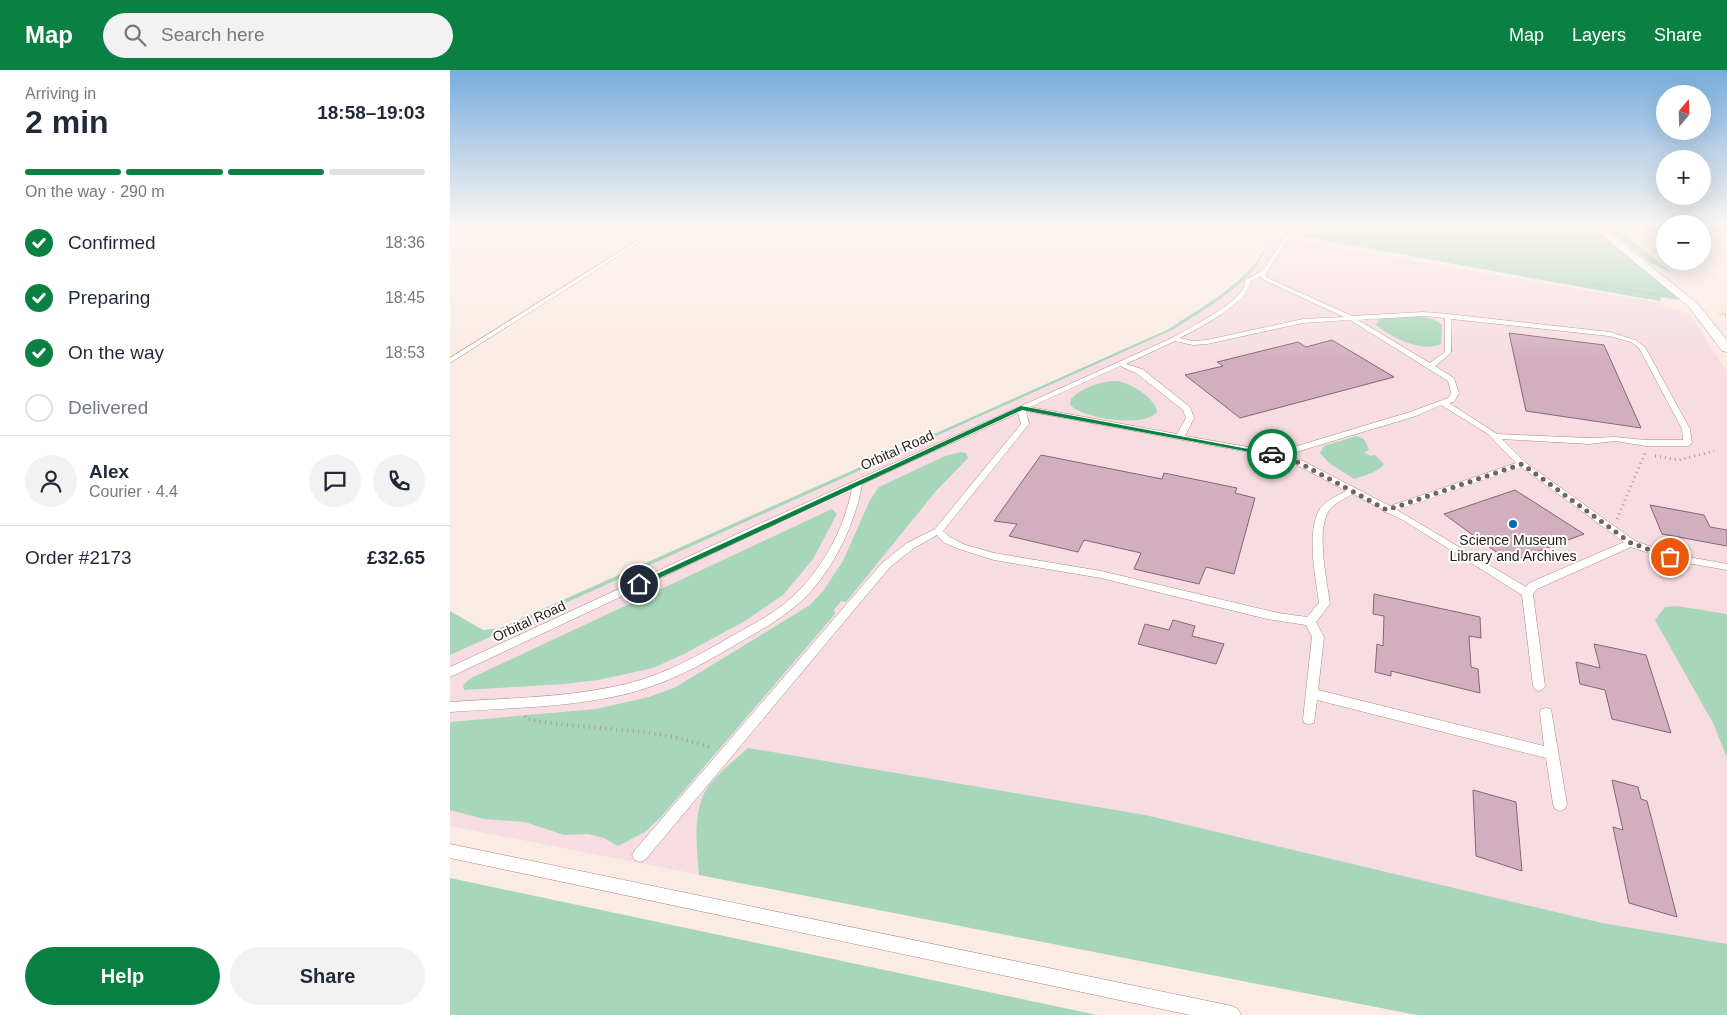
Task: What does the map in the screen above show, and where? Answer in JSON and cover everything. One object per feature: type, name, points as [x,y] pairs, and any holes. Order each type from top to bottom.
[{"type":"street","points":[[1651,271],[1687,300],[1727,348]]},
{"type":"lane","points":[[450,361],[592,271]]},
{"type":"lane","points":[[1264,272],[1263,276],[1270,282],[1341,312],[1431,366],[1450,380],[1455,393],[1451,400],[1413,414],[1277,454]]},
{"type":"lane","name":"Orbital Road","points":[[450,672],[858,482],[1174,339],[1219,311],[1243,292],[1249,279],[1264,272]]},
{"type":"lane","points":[[1174,339],[1193,343],[1207,342],[1303,321],[1423,314],[1610,334],[1633,340],[1642,347],[1686,429],[1688,443],[1646,443],[1615,439],[1589,441],[1494,436]]},
{"type":"lane","points":[[1431,366],[1448,353],[1448,316]]},
{"type":"lane","points":[[1120,364],[1139,371],[1150,378],[1187,409],[1190,418],[1180,437]]},
{"type":"lane","points":[[1442,402],[1494,436],[1522,464],[1609,525],[1631,543],[1670,557],[1727,567]]},
{"type":"lane","points":[[640,855],[886,565],[903,548],[923,536],[938,531],[1025,424],[1021,408],[1277,454],[1300,463],[1387,510],[1406,518],[1527,594]]},
{"type":"lane","points":[[1387,510],[1522,464]]},
{"type":"lane","points":[[450,707],[589,696],[654,682],[690,666],[780,613],[796,600],[811,583],[829,556],[852,512],[857,499],[858,482]]},
{"type":"lane","points":[[1310,621],[1325,604],[1320,559],[1319,521],[1327,507],[1352,491]]},
{"type":"lane","points":[[938,531],[951,544],[1027,564],[1059,567],[1096,574],[1284,619],[1310,621]]},
{"type":"lane","points":[[1539,686],[1527,594],[1533,586],[1631,543]]},
{"type":"lane","points":[[1309,719],[1318,637],[1310,621]]},
{"type":"lane","points":[[1313,694],[1552,754]]},
{"type":"lane","points":[[1546,713],[1560,804]]},
{"type":"lane","points":[[450,851],[1232,1015]]},
{"type":"path","points":[[1594,284],[1687,300]]},
{"type":"path","points":[[1609,525],[1616,522],[1645,455],[1646,443]]},
{"type":"path","points":[[514,702],[527,719],[678,738],[702,743],[725,755]]},
{"type":"shaded area","points":[[1251,271],[1474,271],[1662,303],[1663,306],[1690,314],[1727,372],[1727,1015],[1417,1015],[450,826],[450,655],[1174,329],[1211,305],[1242,281]]},
{"type":"green space","points":[[1252,271],[1215,303],[1174,329],[450,655],[450,611],[483,630],[500,628],[1169,329],[1226,291],[1247,272]]},
{"type":"green space","points":[[1493,271],[1648,271],[1673,292],[1679,300],[1660,297],[1661,301]]},
{"type":"green space","points":[[1414,316],[1432,319],[1442,325],[1441,344],[1424,347],[1415,345],[1398,339],[1376,325],[1379,319],[1382,318]]},
{"type":"green space","points":[[1116,381],[1128,384],[1147,396],[1152,401],[1157,412],[1150,417],[1140,420],[1114,420],[1088,414],[1070,405],[1071,399],[1086,388]]},
{"type":"green space","points":[[1356,436],[1364,439],[1369,450],[1364,452],[1370,456],[1375,455],[1384,464],[1375,471],[1354,479],[1329,463],[1320,453],[1324,446]]},
{"type":"green space","points":[[961,452],[966,453],[968,458],[936,491],[846,602],[841,601],[834,610],[835,614],[662,816],[645,832],[618,846],[604,838],[588,834],[564,835],[525,822],[484,819],[450,810],[450,722],[596,709],[649,697],[676,687],[810,605],[823,591],[843,561],[870,500],[879,487],[945,456]]},
{"type":"green space","points":[[832,509],[837,514],[813,559],[783,595],[745,621],[684,654],[653,668],[598,680],[464,690],[463,685],[471,678]]},
{"type":"green space","points":[[1677,606],[1727,614],[1727,758],[1714,725],[1655,620],[1665,607]]},
{"type":"green space","points":[[748,748],[1145,815],[1602,923],[1727,944],[1727,1015],[1417,1015],[699,875],[697,825],[703,796],[716,777]]},
{"type":"green space","points":[[450,878],[1097,1015],[450,1015]]},
{"type":"building","points":[[1509,333],[1604,345],[1641,428],[1526,411]]},
{"type":"building","points":[[1332,340],[1394,377],[1240,418],[1185,375],[1223,366],[1217,362],[1298,342],[1306,347]]},
{"type":"building","points":[[1041,455],[1162,479],[1164,473],[1237,488],[1235,493],[1255,498],[1234,574],[1206,567],[1199,584],[1134,569],[1141,553],[1084,540],[1078,552],[1009,536],[1017,524],[994,521]]},
{"type":"building","name":"Science Museum Library and Archives","points":[[1515,490],[1584,534],[1510,562],[1444,514]]},
{"type":"building","points":[[1650,505],[1704,515],[1710,527],[1727,530],[1727,546],[1662,534]]},
{"type":"building","points":[[1374,594],[1480,617],[1481,638],[1469,636],[1471,667],[1478,669],[1480,693],[1391,671],[1391,676],[1375,672],[1377,644],[1383,646],[1384,616],[1373,614]]},
{"type":"building","points":[[1173,620],[1195,626],[1192,636],[1224,644],[1216,664],[1138,644],[1145,624],[1169,630]]},
{"type":"building","points":[[1594,644],[1646,655],[1671,733],[1612,719],[1605,690],[1580,684],[1576,662],[1600,668]]},
{"type":"building","points":[[1612,780],[1638,787],[1641,799],[1647,801],[1677,917],[1629,903],[1613,827],[1623,830]]},
{"type":"building","points":[[1473,790],[1516,802],[1522,871],[1476,856]]},
{"type":"way so far","points":[[1272,454],[1277,454],[1300,463],[1387,510],[1522,464],[1604,521],[1631,543],[1670,557]]},
{"type":"place","name":"Science Museum Library and Archives","points":[[1513,524]]},
{"type":"route","points":[[639,584],[1021,408],[1272,454]]}]
